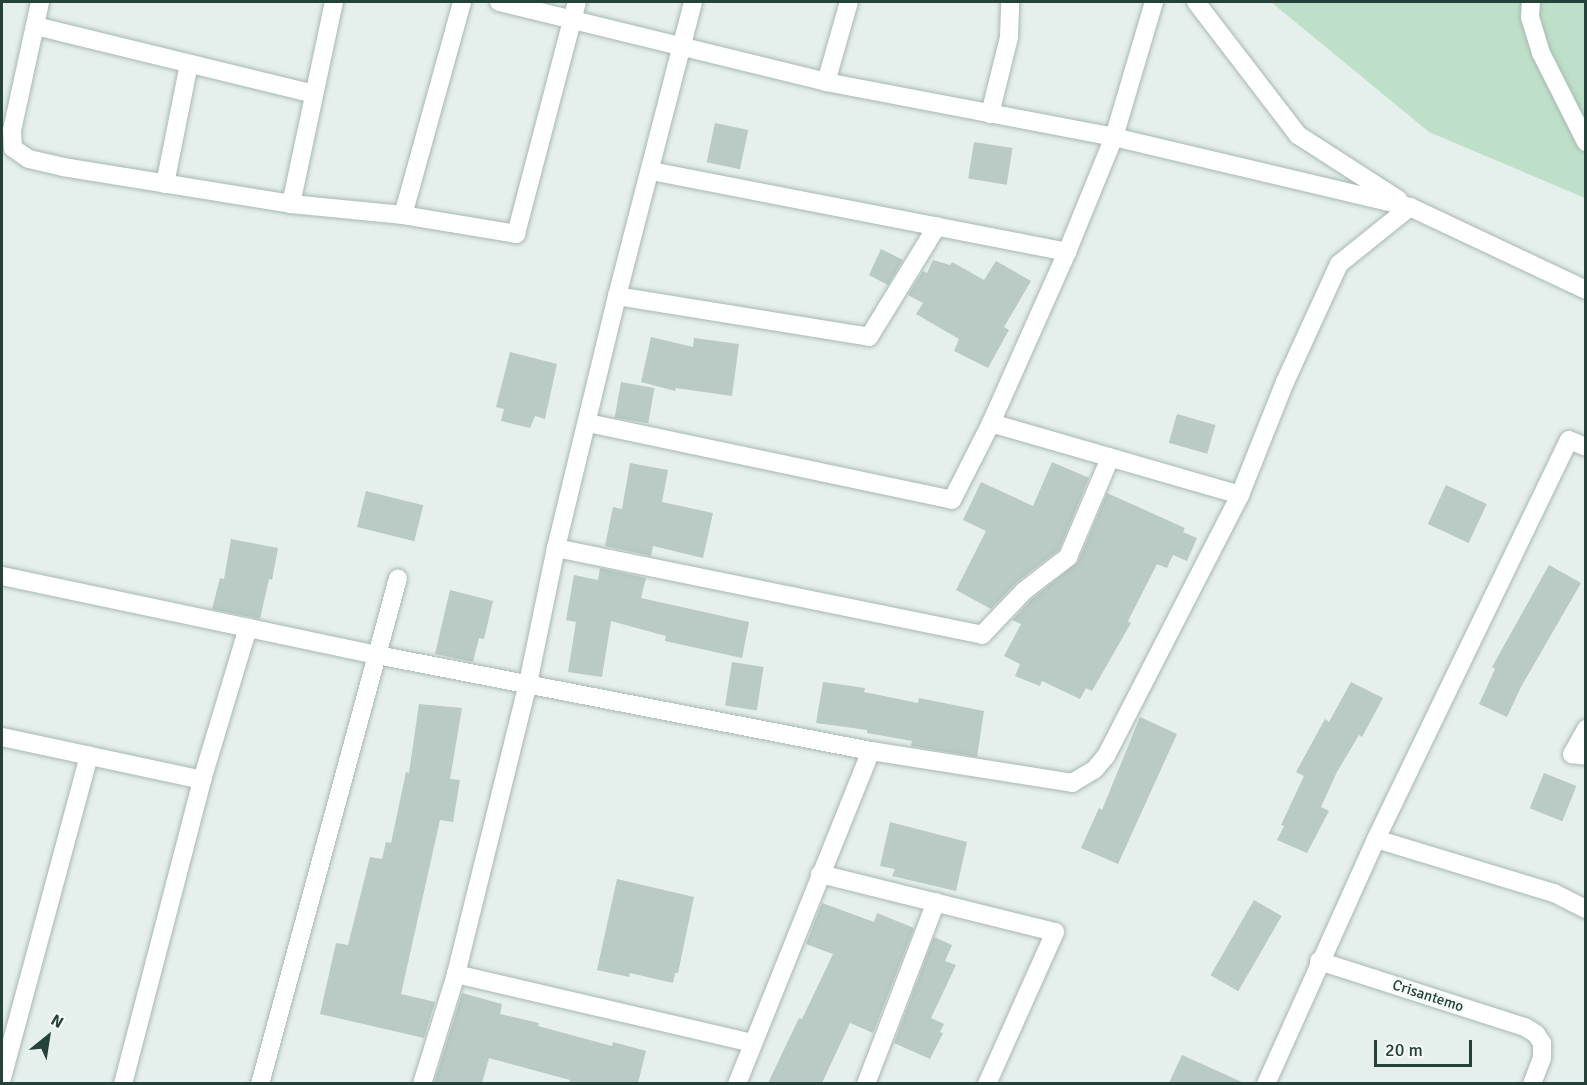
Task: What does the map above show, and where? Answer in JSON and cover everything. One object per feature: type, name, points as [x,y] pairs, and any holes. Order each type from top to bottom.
[{"type":"street","points":[[40,2],[12,130],[14,148],[29,159],[63,167],[291,204],[404,215],[516,234],[575,10]]},
{"type":"street","points":[[291,204],[333,2]]},
{"type":"street","points":[[404,215],[462,2]]},
{"type":"street","points":[[499,2],[575,10],[682,48],[826,82],[1114,137],[1410,207]]},
{"type":"street","points":[[422,1083],[456,974],[528,683],[556,548],[617,296],[693,2]]},
{"type":"street","points":[[826,82],[849,2]]},
{"type":"street","points":[[990,114],[1009,38],[1010,2]]},
{"type":"street","points":[[588,423],[952,500],[991,423],[1067,252],[1114,137],[1154,2]]},
{"type":"street","points":[[1196,2],[1298,135],[1410,207],[1586,290]]},
{"type":"street","points":[[1531,2],[1530,17],[1541,53],[1586,142]]},
{"type":"street","points":[[35,26],[314,94]]},
{"type":"street","points":[[165,184],[189,64]]},
{"type":"street","points":[[651,171],[1067,252]]},
{"type":"street","points":[[2,576],[377,655],[872,751],[1072,783],[1083,777],[1106,756],[1239,495],[1285,382],[1339,264],[1410,207]]},
{"type":"street","points":[[617,296],[869,337],[937,226]]},
{"type":"street","points":[[991,423],[1239,495]]},
{"type":"street","points":[[1266,1083],[1319,961],[1376,839],[1569,440],[1586,447]]},
{"type":"street","points":[[556,548],[982,635],[1024,591],[1068,557],[1110,458]]},
{"type":"street","points":[[260,1083],[398,578]]},
{"type":"street","points":[[123,1083],[202,780],[248,628]]},
{"type":"street","points":[[1586,729],[1572,754],[1586,756]]},
{"type":"street","points":[[2,737],[202,780]]},
{"type":"street","points":[[737,1083],[820,874],[872,751]]},
{"type":"street","points":[[2,1078],[89,756]]},
{"type":"street","points":[[1376,839],[1554,893],[1586,909]]},
{"type":"street","points":[[820,874],[1055,932],[987,1083]]},
{"type":"street","points":[[866,1083],[936,902]]},
{"type":"street","name":"Crisantemo","points":[[1319,961],[1525,1027],[1536,1034],[1542,1043],[1542,1058],[1532,1083]]},
{"type":"street","points":[[456,974],[752,1043]]},
{"type":"green space","points":[[1271,2],[1585,2],[1585,198],[1429,132]]},
{"type":"building","points":[[715,123],[748,130],[740,169],[707,162]]},
{"type":"building","points":[[974,142],[1013,148],[1007,185],[968,179]]},
{"type":"building","points":[[881,249],[903,260],[888,285],[869,275]]},
{"type":"building","points":[[933,260],[950,265],[952,262],[984,280],[996,261],[1031,281],[1004,327],[1009,330],[988,368],[954,351],[959,339],[916,314],[923,303],[908,295],[923,271],[927,273]]},
{"type":"building","points":[[651,337],[693,347],[694,338],[739,344],[732,396],[676,388],[675,391],[641,382]]},
{"type":"building","points":[[510,352],[557,364],[545,419],[535,416],[530,428],[501,421],[504,409],[496,407]]},
{"type":"building","points":[[621,382],[654,388],[648,423],[615,417]]},
{"type":"building","points":[[1177,414],[1215,425],[1207,454],[1169,443]]},
{"type":"building","points":[[1052,462],[1089,478],[1059,550],[1017,582],[991,609],[956,590],[986,531],[963,520],[981,482],[1033,506]]},
{"type":"building","points":[[630,463],[668,470],[662,502],[713,513],[703,558],[653,546],[651,556],[605,546],[613,507],[622,509]]},
{"type":"building","points":[[1446,485],[1487,504],[1469,543],[1428,524]]},
{"type":"building","points":[[366,491],[423,505],[414,541],[357,527]]},
{"type":"building","points":[[1107,493],[1185,528],[1183,532],[1197,538],[1187,561],[1173,555],[1167,568],[1157,564],[1128,621],[1131,623],[1092,691],[1086,688],[1080,699],[1042,681],[1040,686],[1015,676],[1020,664],[1004,656],[1021,624],[1012,620],[1032,599],[1078,562]]},
{"type":"building","points":[[231,539],[278,548],[272,580],[269,579],[260,619],[212,609],[220,578],[224,579]]},
{"type":"building","points":[[1549,565],[1581,583],[1521,687],[1507,717],[1479,704],[1495,669],[1492,667]]},
{"type":"building","points":[[600,568],[646,578],[641,598],[749,622],[742,658],[665,641],[666,636],[611,621],[602,677],[568,672],[576,622],[566,620],[574,575],[598,580]]},
{"type":"building","points":[[450,590],[493,601],[484,639],[479,638],[473,662],[435,654]]},
{"type":"building","points":[[732,662],[764,667],[757,710],[725,705]]},
{"type":"building","points":[[823,682],[865,688],[864,692],[918,703],[919,698],[984,711],[977,757],[911,746],[912,741],[867,733],[867,730],[816,723]]},
{"type":"building","points":[[1351,682],[1383,698],[1362,737],[1359,735],[1337,772],[1321,807],[1329,811],[1307,853],[1277,840],[1284,826],[1281,825],[1304,776],[1296,772],[1325,719],[1329,722]]},
{"type":"building","points":[[419,704],[462,708],[450,779],[460,780],[453,822],[440,820],[401,994],[435,1002],[424,1038],[320,1014],[336,943],[348,945],[370,857],[382,859],[386,842],[391,843],[406,772],[409,773]]},
{"type":"building","points":[[1140,717],[1177,734],[1118,864],[1081,848],[1099,808],[1102,810]]},
{"type":"building","points":[[1544,773],[1576,786],[1562,821],[1530,808]]},
{"type":"building","points":[[890,822],[967,842],[956,891],[892,876],[895,869],[880,866]]},
{"type":"building","points":[[617,879],[694,897],[678,973],[675,973],[673,983],[630,973],[629,977],[597,970]]},
{"type":"building","points":[[1254,900],[1282,916],[1238,991],[1210,975]]},
{"type":"building","points":[[822,903],[874,922],[877,913],[914,928],[873,1033],[850,1023],[822,1083],[768,1083],[833,954],[806,944]]},
{"type":"building","points":[[934,937],[952,945],[945,961],[956,965],[931,1018],[944,1024],[940,1032],[943,1033],[930,1059],[894,1043]]},
{"type":"building","points":[[462,993],[502,1004],[500,1014],[539,1023],[538,1026],[612,1046],[613,1042],[646,1051],[638,1083],[569,1083],[570,1080],[489,1058],[482,1083],[434,1083]]},
{"type":"building","points":[[1182,1055],[1244,1083],[1169,1083]]}]
